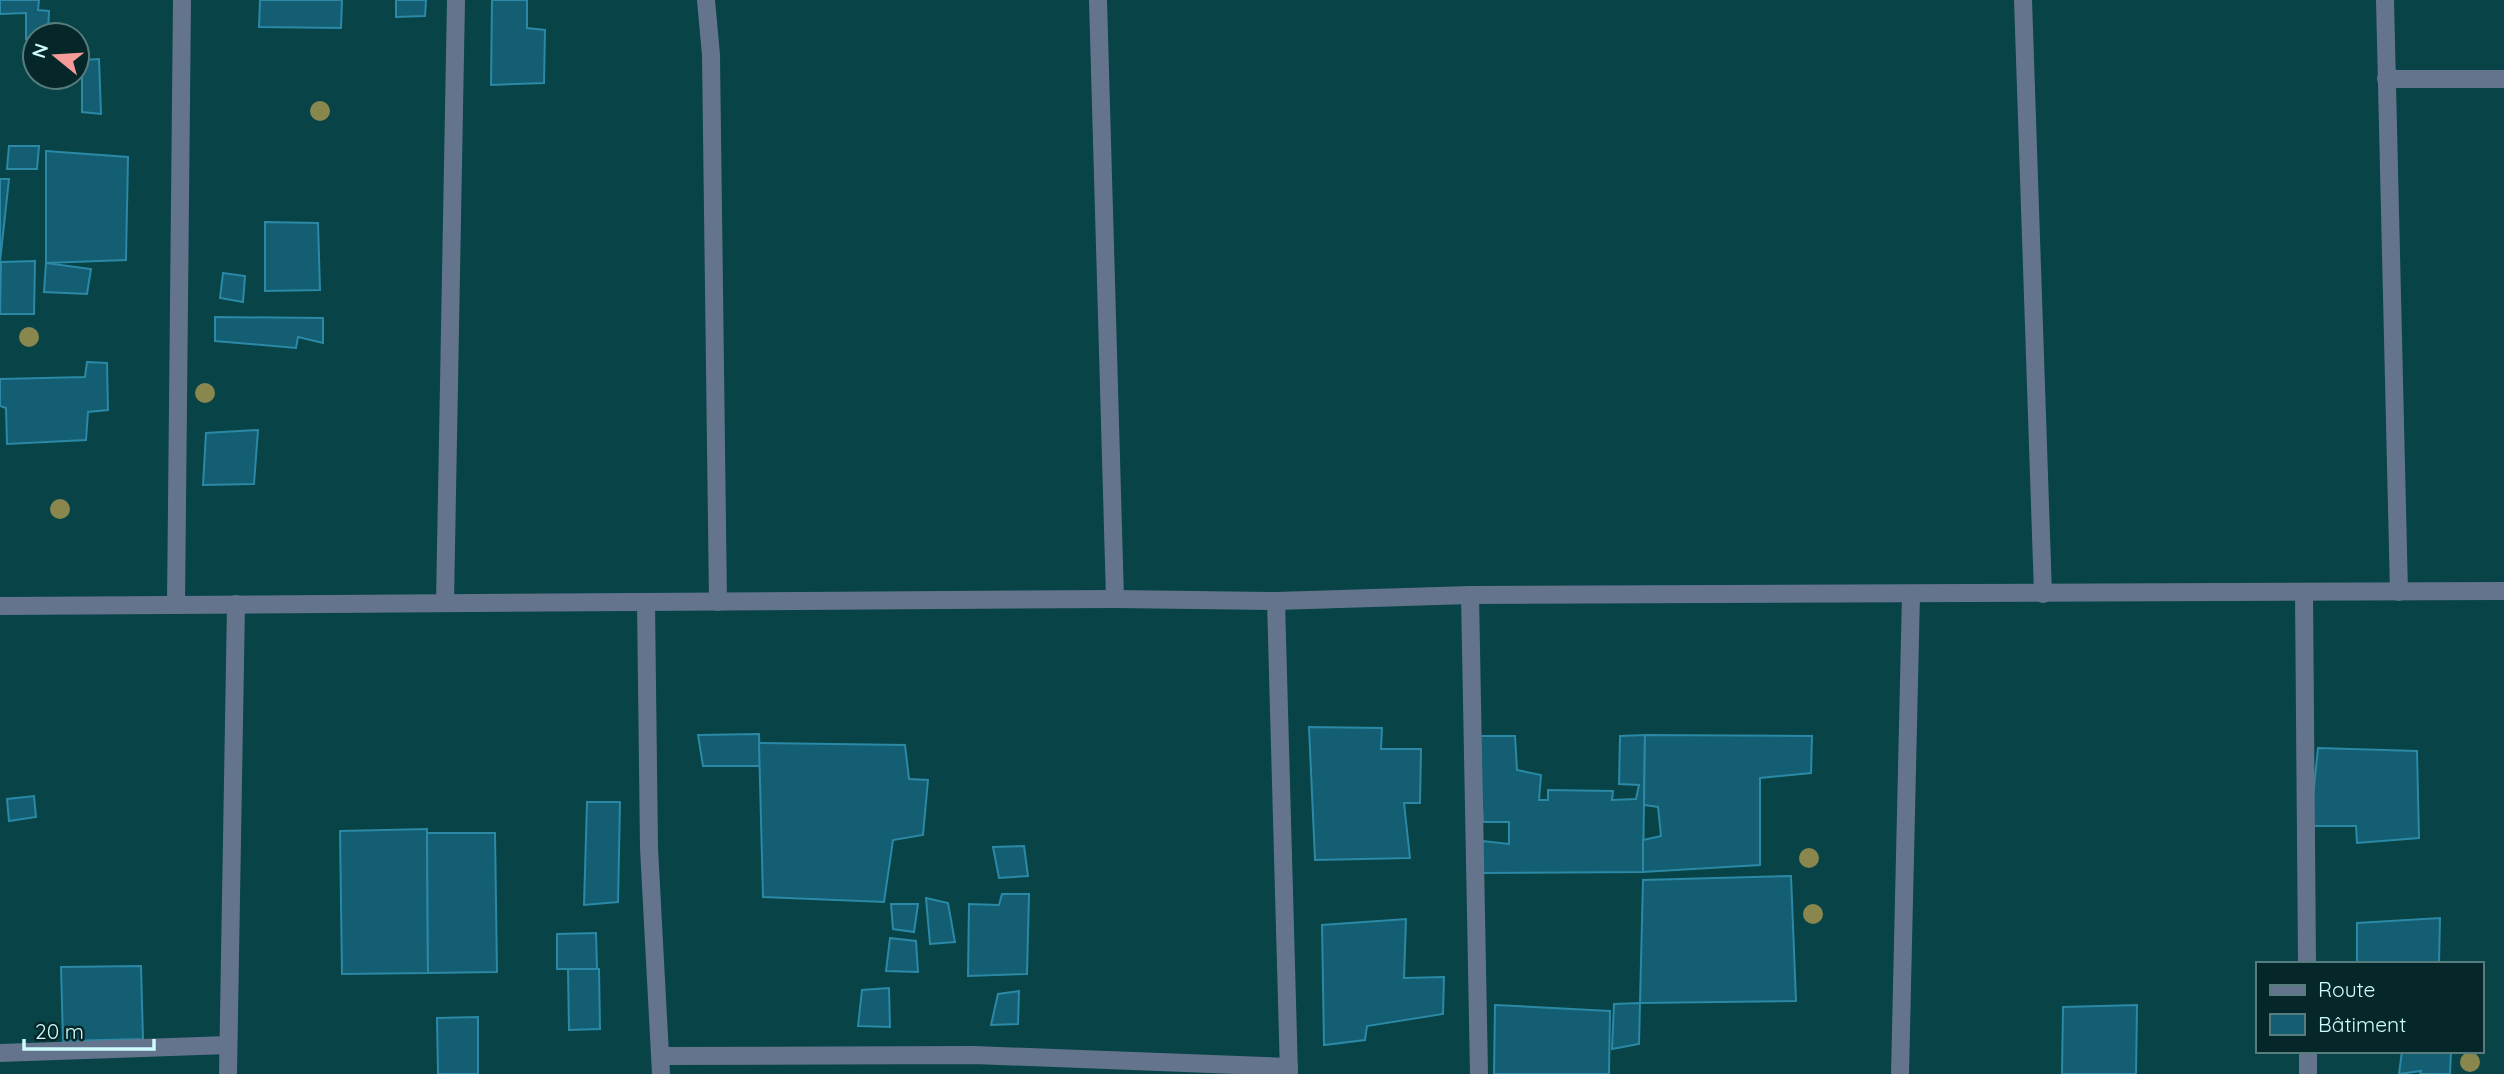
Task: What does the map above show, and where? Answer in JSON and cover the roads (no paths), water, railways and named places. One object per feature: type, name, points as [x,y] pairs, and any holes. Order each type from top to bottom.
[{"type":"street","points":[[176,604],[182,0]]},
{"type":"street","points":[[445,603],[456,0]]},
{"type":"street","points":[[706,0],[711,55],[718,602]]},
{"type":"street","points":[[1098,0],[1115,599]]},
{"type":"street","points":[[2023,0],[2043,594]]},
{"type":"street","points":[[2385,0],[2399,592]]},
{"type":"street","points":[[2386,79],[2504,79]]},
{"type":"street","points":[[0,606],[1115,599],[1276,601],[1471,595],[2504,591]]},
{"type":"street","points":[[2304,592],[2307,962]]},
{"type":"street","points":[[1900,1074],[1911,594]]},
{"type":"street","points":[[1471,595],[1479,1074]]},
{"type":"street","points":[[646,602],[649,848],[661,1065],[974,1055],[1289,1070],[1276,601]]},
{"type":"street","points":[[228,1074],[236,604]]},
{"type":"street","points":[[0,1053],[228,1045]]},
{"type":"street","points":[[2308,1053],[2308,1074]]},
{"type":"street","points":[[974,1055],[974,1074]]}]
